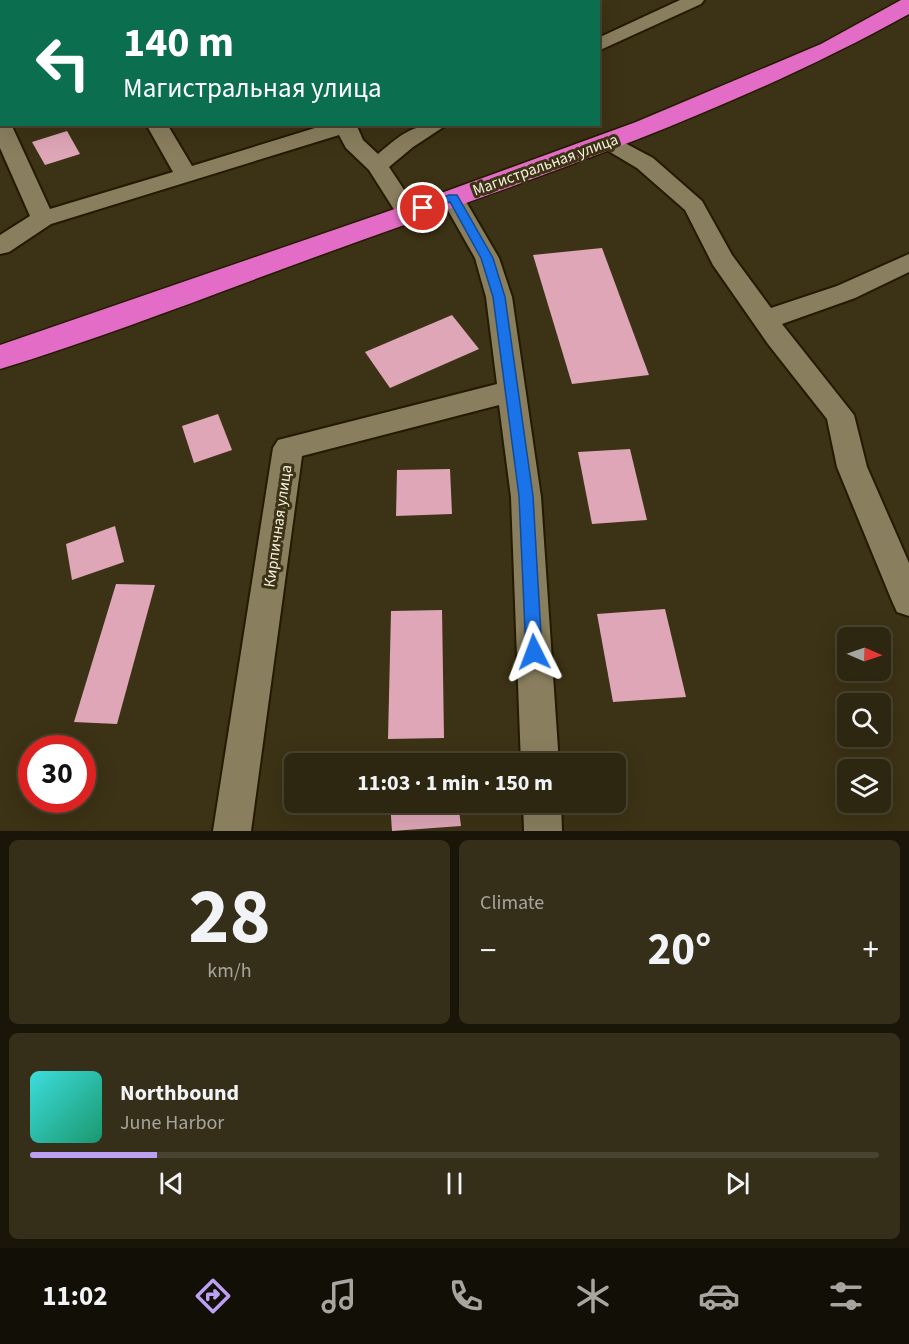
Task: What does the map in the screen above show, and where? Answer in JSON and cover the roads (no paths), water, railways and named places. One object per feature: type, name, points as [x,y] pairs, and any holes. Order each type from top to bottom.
[{"type":"highway","name":"Магистральная улица","points":[[0,357],[408,214],[608,141],[829,49],[909,5]]},
{"type":"street","points":[[600,44],[695,0]]},
{"type":"street","points":[[1,126],[43,219]]},
{"type":"street","points":[[157,126],[186,175]]},
{"type":"street","points":[[0,246],[43,219],[342,126]]},
{"type":"street","points":[[346,126],[354,143],[377,166],[408,214]]},
{"type":"street","points":[[377,166],[405,142],[434,126]]},
{"type":"street","points":[[608,141],[645,163],[694,206],[722,260],[765,320],[840,415],[852,467],[909,601]]},
{"type":"street","points":[[453,198],[487,258],[499,297],[526,496],[539,753]]},
{"type":"street","points":[[765,320],[846,292],[909,262]]},
{"type":"street","name":"Кирпичная улица","points":[[232,831],[288,448],[512,391]]},
{"type":"street","points":[[542,813],[543,831]]}]
